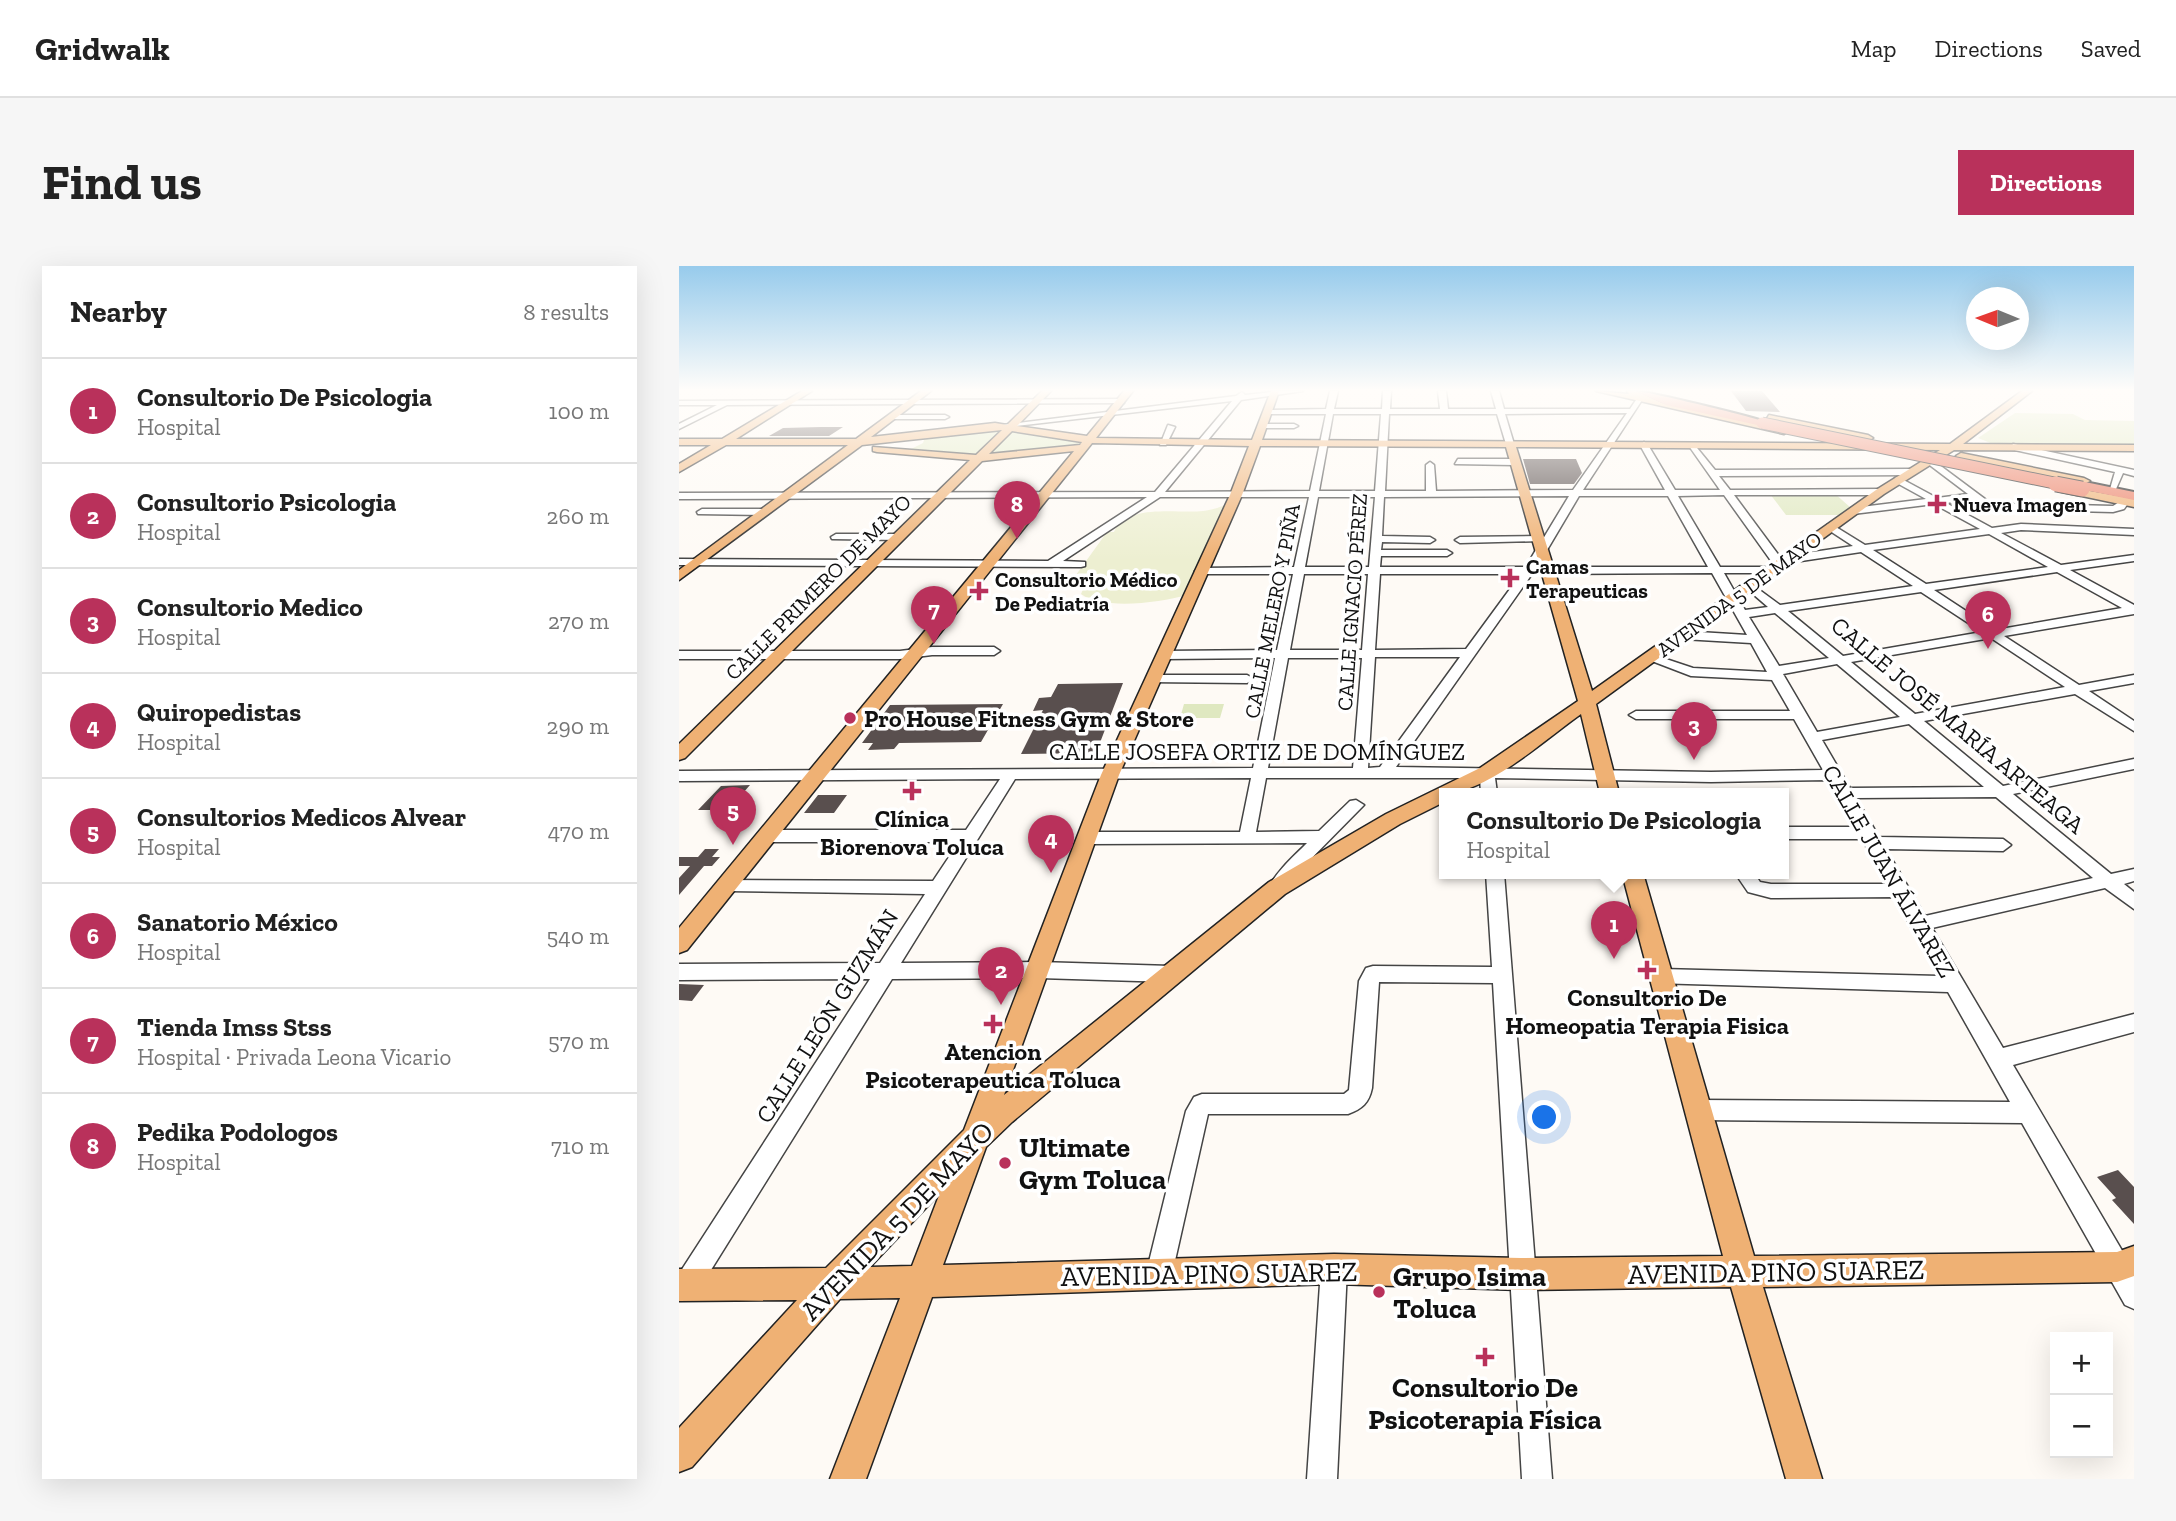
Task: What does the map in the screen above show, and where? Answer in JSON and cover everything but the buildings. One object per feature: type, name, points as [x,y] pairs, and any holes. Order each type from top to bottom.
[{"type":"highway","points":[[1892,448],[2132,498]]},
{"type":"main road","points":[[679,469],[714,448]]},
{"type":"main road","points":[[679,576],[852,448]]},
{"type":"main road","points":[[888,448],[978,458],[1058,448]]},
{"type":"main road","name":"CALLE PRIMERO DE MAYO","points":[[679,754],[989,448]]},
{"type":"main road","points":[[679,944],[1083,448]]},
{"type":"main road","points":[[848,1479],[978,1136],[1110,775],[1255,448]]},
{"type":"main road","points":[[1510,448],[1540,545],[1538,569],[1587,703],[1608,784]]},
{"type":"main road","points":[[1631,448],[2032,452],[2134,450]]},
{"type":"main road","points":[[1694,448],[1708,448]]},
{"type":"main road","points":[[1864,448],[1930,461],[1969,462],[2113,487],[2132,498]]},
{"type":"main road","points":[[1919,448],[1949,451],[1991,448]]},
{"type":"main road","name":"AVENIDA 5 DE MAYO","points":[[1455,788],[1487,772],[1651,658],[1777,564],[1880,492],[1953,448]]},
{"type":"main road","points":[[2029,448],[2093,450]]},
{"type":"main road","points":[[1949,451],[1969,462],[2132,498]]},
{"type":"main road","name":"AVENIDA 5 DE MAYO","points":[[679,1454],[833,1284],[978,1136],[1311,859],[1439,796]]},
{"type":"main road","points":[[1634,879],[1743,1273],[1804,1479]]},
{"type":"main road","name":"AVENIDA PINO SUAREZ","points":[[683,1285],[833,1284],[1334,1269],[1521,1274],[2128,1267]]},
{"type":"street","points":[[1050,564],[1157,495],[1196,448]]},
{"type":"street","name":"CALLE MELERO Y PIÑA","points":[[1247,837],[1323,448]]},
{"type":"street","name":"CALLE IGNACIO PÉREZ","points":[[1360,773],[1383,448]]},
{"type":"street","points":[[1460,540],[1540,545],[1609,448]]},
{"type":"street","name":"CALLE JUAN ÁLVAREZ","points":[[1646,448],[1954,984],[2030,1113],[2128,1267],[2134,1296]]},
{"type":"street","points":[[1694,448],[1777,564]]},
{"type":"street","points":[[2015,448],[2134,473]]},
{"type":"street","points":[[1930,461],[2015,528]]},
{"type":"street","points":[[1458,462],[1514,462]]},
{"type":"street","points":[[1430,465],[1431,493]]},
{"type":"street","points":[[2101,466],[2134,467]]},
{"type":"street","points":[[2113,487],[2120,470]]},
{"type":"street","points":[[1713,473],[1910,472]]},
{"type":"street","points":[[1898,480],[2134,610]]},
{"type":"street","points":[[679,496],[1880,492]]},
{"type":"street","points":[[1853,512],[1976,496]]},
{"type":"street","points":[[1989,506],[2113,509],[2121,507],[2132,498]]},
{"type":"street","points":[[2012,499],[2051,508]]},
{"type":"street","points":[[702,512],[762,512]]},
{"type":"street","points":[[1831,527],[2134,727]]},
{"type":"street","points":[[1201,571],[1717,570],[1777,564],[2015,528],[2134,532]]},
{"type":"street","points":[[836,537],[899,537]]},
{"type":"street","points":[[1377,540],[1430,540]]},
{"type":"street","points":[[1377,553],[1447,553]]},
{"type":"street","points":[[1742,614],[2134,558]]},
{"type":"street","points":[[679,562],[1081,564]]},
{"type":"street","points":[[1384,773],[1468,653],[1538,569]]},
{"type":"street","name":"CALLE JOSÉ MARÍA ARTEAGA","points":[[1750,586],[2134,902]]},
{"type":"street","points":[[1651,658],[1691,672],[1776,673],[1839,659],[2134,610]]},
{"type":"street","points":[[1683,635],[1756,639]]},
{"type":"street","points":[[679,655],[900,655],[918,652],[995,651]]},
{"type":"street","points":[[1164,655],[1468,653]]},
{"type":"street","points":[[1153,679],[1247,679]]},
{"type":"street","points":[[1813,737],[2134,679]]},
{"type":"street","points":[[1636,715],[1801,715]]},
{"type":"street","points":[[1845,793],[1998,792],[2134,764]]},
{"type":"street","points":[[1487,772],[1489,788]]},
{"type":"street","name":"CALLE JOSEFA ORTIZ DE DOMÍNGUEZ","points":[[679,776],[1487,772],[1608,784],[1711,777],[1834,775]]},
{"type":"street","name":"CALLE LEÓN GUZMÁN","points":[[683,1285],[1010,775]]},
{"type":"street","points":[[1711,777],[1715,788]]},
{"type":"street","points":[[1311,859],[1324,837],[1356,805]]},
{"type":"street","points":[[1789,833],[2003,845]]},
{"type":"street","points":[[768,836],[972,836]]},
{"type":"street","points":[[1087,838],[1324,837]]},
{"type":"street","points":[[1919,924],[2134,875]]},
{"type":"street","points":[[1495,879],[1537,1479]]},
{"type":"street","points":[[1748,879],[1754,887],[1771,891],[1900,890]]},
{"type":"street","points":[[728,886],[939,888]]},
{"type":"street","points":[[679,972],[1039,970],[1171,974]]},
{"type":"street","points":[[1159,1274],[1197,1111],[1202,1104],[1347,1104],[1359,1096],[1361,1088],[1369,981],[1373,974],[1503,975]]},
{"type":"street","points":[[1661,977],[1954,984]]},
{"type":"street","points":[[1999,1059],[2134,1023]]},
{"type":"street","points":[[1698,1110],[2030,1113]]},
{"type":"street","points":[[1322,1479],[1334,1269]]},
{"type":"green space","points":[[914,448],[983,448],[976,454],[911,449]]},
{"type":"green space","points":[[995,448],[1062,448],[988,455]]},
{"type":"green space","points":[[1833,492],[1851,508],[1840,515],[1786,515],[1770,494]]},
{"type":"green space","points":[[1225,505],[1186,595],[1132,604],[1103,602],[1081,594],[1089,576],[1076,575],[1107,532],[1114,532],[1120,523],[1141,513],[1203,511]]},
{"type":"green space","points":[[1184,704],[1224,704],[1220,718],[1180,718]]},
{"type":"place","name":"Nueva Imagen","points":[[1937,504]]},
{"type":"place","name":"Pedika Podologos","points":[[1017,539]]},
{"type":"place","name":"Camas Terapeuticas","points":[[1510,578]]},
{"type":"place","name":"Consultorio Médico De Pediatría","points":[[979,591]]},
{"type":"place","name":"Tienda Imss Stss","points":[[934,644]]},
{"type":"place","name":"Sanatorio México","points":[[1988,649]]},
{"type":"place","name":"Pro House Fitness Gym & Store","points":[[850,718]]},
{"type":"place","name":"Consultorio Medico","points":[[1694,760]]},
{"type":"place","name":"Clínica Biorenova Toluca","points":[[912,791]]},
{"type":"place","name":"Consultorios Medicos Alvear","points":[[733,845]]},
{"type":"place","name":"Quiropedistas","points":[[1051,873]]},
{"type":"place","name":"Consultorio De Psicologia","points":[[1614,959]]},
{"type":"place","name":"Consultorio De Homeopatia Terapia Fisica","points":[[1647,970]]},
{"type":"place","name":"Consultorio Psicologia","points":[[1001,1005]]},
{"type":"place","name":"Atencion Psicoterapeutica Toluca","points":[[993,1024]]},
{"type":"place","name":"Ultimate Gym Toluca","points":[[1005,1163]]},
{"type":"place","name":"Grupo Isima Toluca","points":[[1379,1292]]},
{"type":"place","name":"Consultorio De Psicoterapia Física","points":[[1485,1357]]}]
